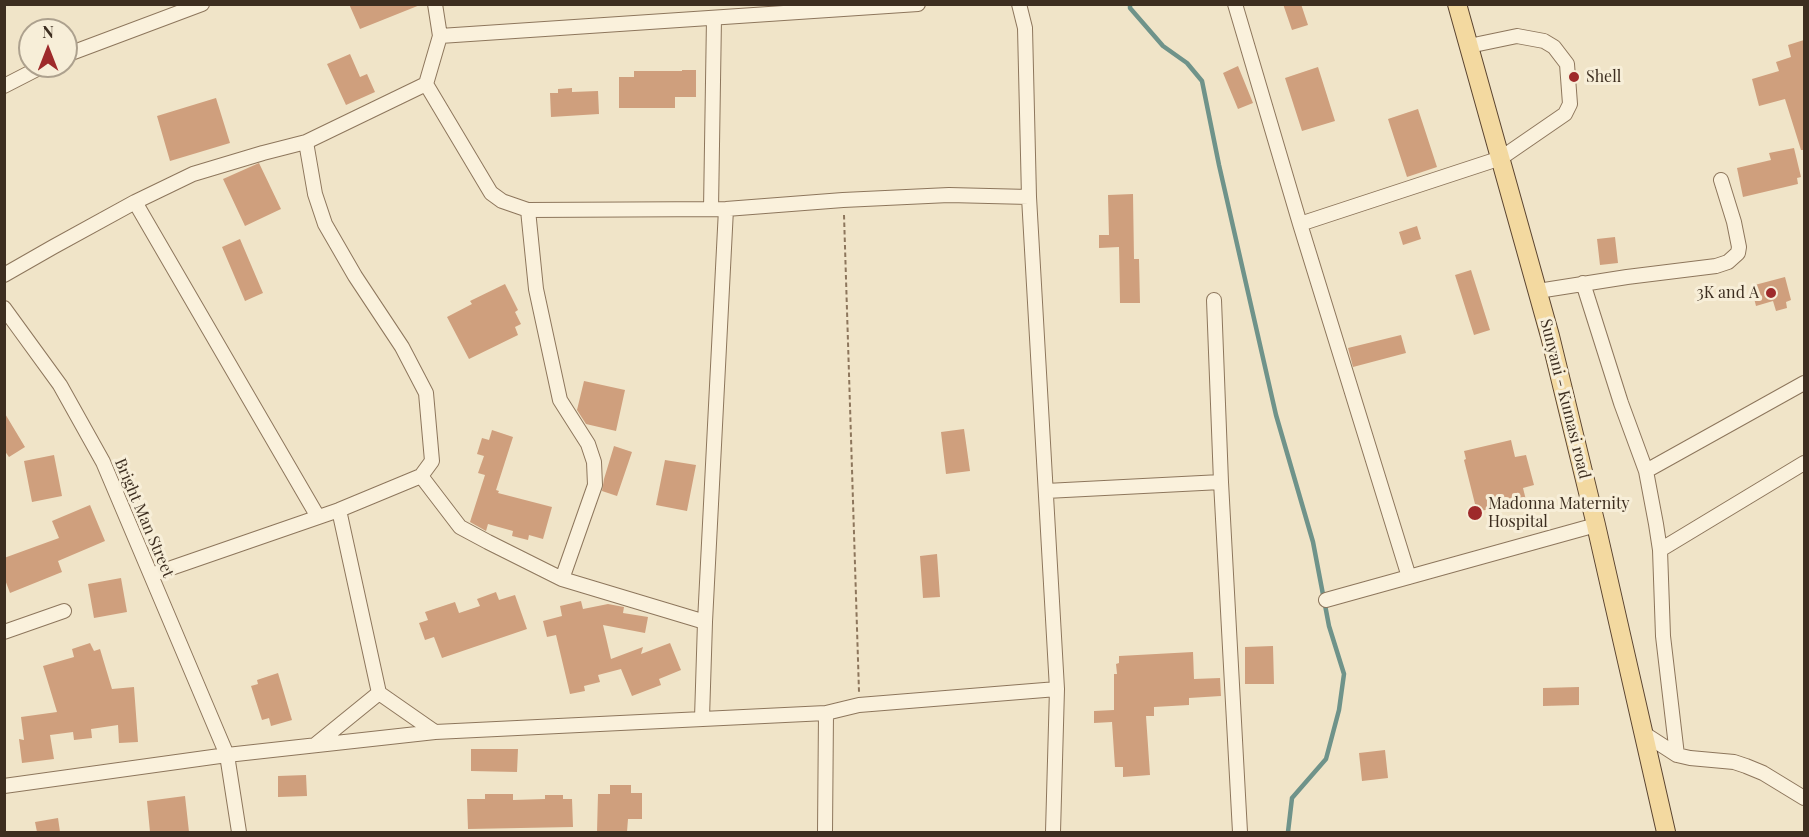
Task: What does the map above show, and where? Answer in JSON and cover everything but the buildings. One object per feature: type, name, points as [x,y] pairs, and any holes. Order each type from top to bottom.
[{"type":"main road","name":"Sunyani - Kumasi road","points":[[1457,4],[1538,291],[1596,525],[1666,832]]},
{"type":"street","points":[[78,50],[202,4]]},
{"type":"street","points":[[435,4],[440,36],[426,84],[491,193],[502,201],[528,210],[711,209],[949,195],[1029,197]]},
{"type":"street","points":[[440,36],[918,4]]},
{"type":"street","points":[[1019,4],[1025,28],[1029,197],[1057,689],[1053,832]]},
{"type":"street","points":[[1235,4],[1409,577]]},
{"type":"street","points":[[711,209],[714,18]]},
{"type":"street","points":[[1300,224],[1501,158],[1565,114],[1570,104],[1567,64],[1554,47],[1544,41],[1517,36],[1469,46]]},
{"type":"street","points":[[4,86],[20,78]]},
{"type":"street","points":[[4,275],[135,202],[193,174],[306,142],[426,84]]},
{"type":"street","points":[[151,575],[339,510],[421,476],[432,461],[426,393],[402,347],[355,276],[325,224],[315,194],[306,142]]},
{"type":"street","points":[[1538,291],[1716,266],[1734,259],[1738,253],[1734,222],[1721,180]]},
{"type":"street","points":[[135,202],[318,517]]},
{"type":"street","points":[[702,717],[726,208]]},
{"type":"street","points":[[528,210],[536,289],[560,400],[588,444],[594,462],[595,485],[562,579]]},
{"type":"street","points":[[1583,283],[1621,403],[1646,471],[1660,550],[1663,636],[1677,755]]},
{"type":"street","points":[[1214,300],[1221,482],[1240,832]]},
{"type":"street","name":"Bright Man Street","points":[[4,308],[60,385],[103,462],[227,755],[239,832]]},
{"type":"street","points":[[1646,471],[1804,383]]},
{"type":"street","points":[[1660,550],[1804,464]]},
{"type":"street","points":[[421,476],[460,527],[562,579],[705,622]]},
{"type":"street","points":[[1046,491],[1221,482]]},
{"type":"street","points":[[339,510],[379,693],[435,732]]},
{"type":"street","points":[[1326,600],[1596,525]]},
{"type":"street","points":[[4,632],[64,611]]},
{"type":"street","points":[[4,786],[227,755],[435,732],[702,717],[826,713],[859,705],[1057,689]]},
{"type":"street","points":[[315,745],[379,693]]},
{"type":"street","points":[[825,832],[826,713]]},
{"type":"street","points":[[1643,733],[1677,755],[1734,762],[1746,766],[1763,773],[1804,798]]},
{"type":"path","points":[[843,200],[859,705]]},
{"type":"waterway","points":[[1130,4],[1130,8],[1163,46],[1187,63],[1202,81],[1276,415],[1313,542],[1329,626],[1344,674],[1339,710],[1326,759],[1292,798],[1288,832]]},
{"type":"place","name":"Shell","points":[[1574,77]]},
{"type":"place","name":"3K and A","points":[[1771,293]]},
{"type":"place","name":"Madonna Maternity Hospital","points":[[1475,513]]}]
